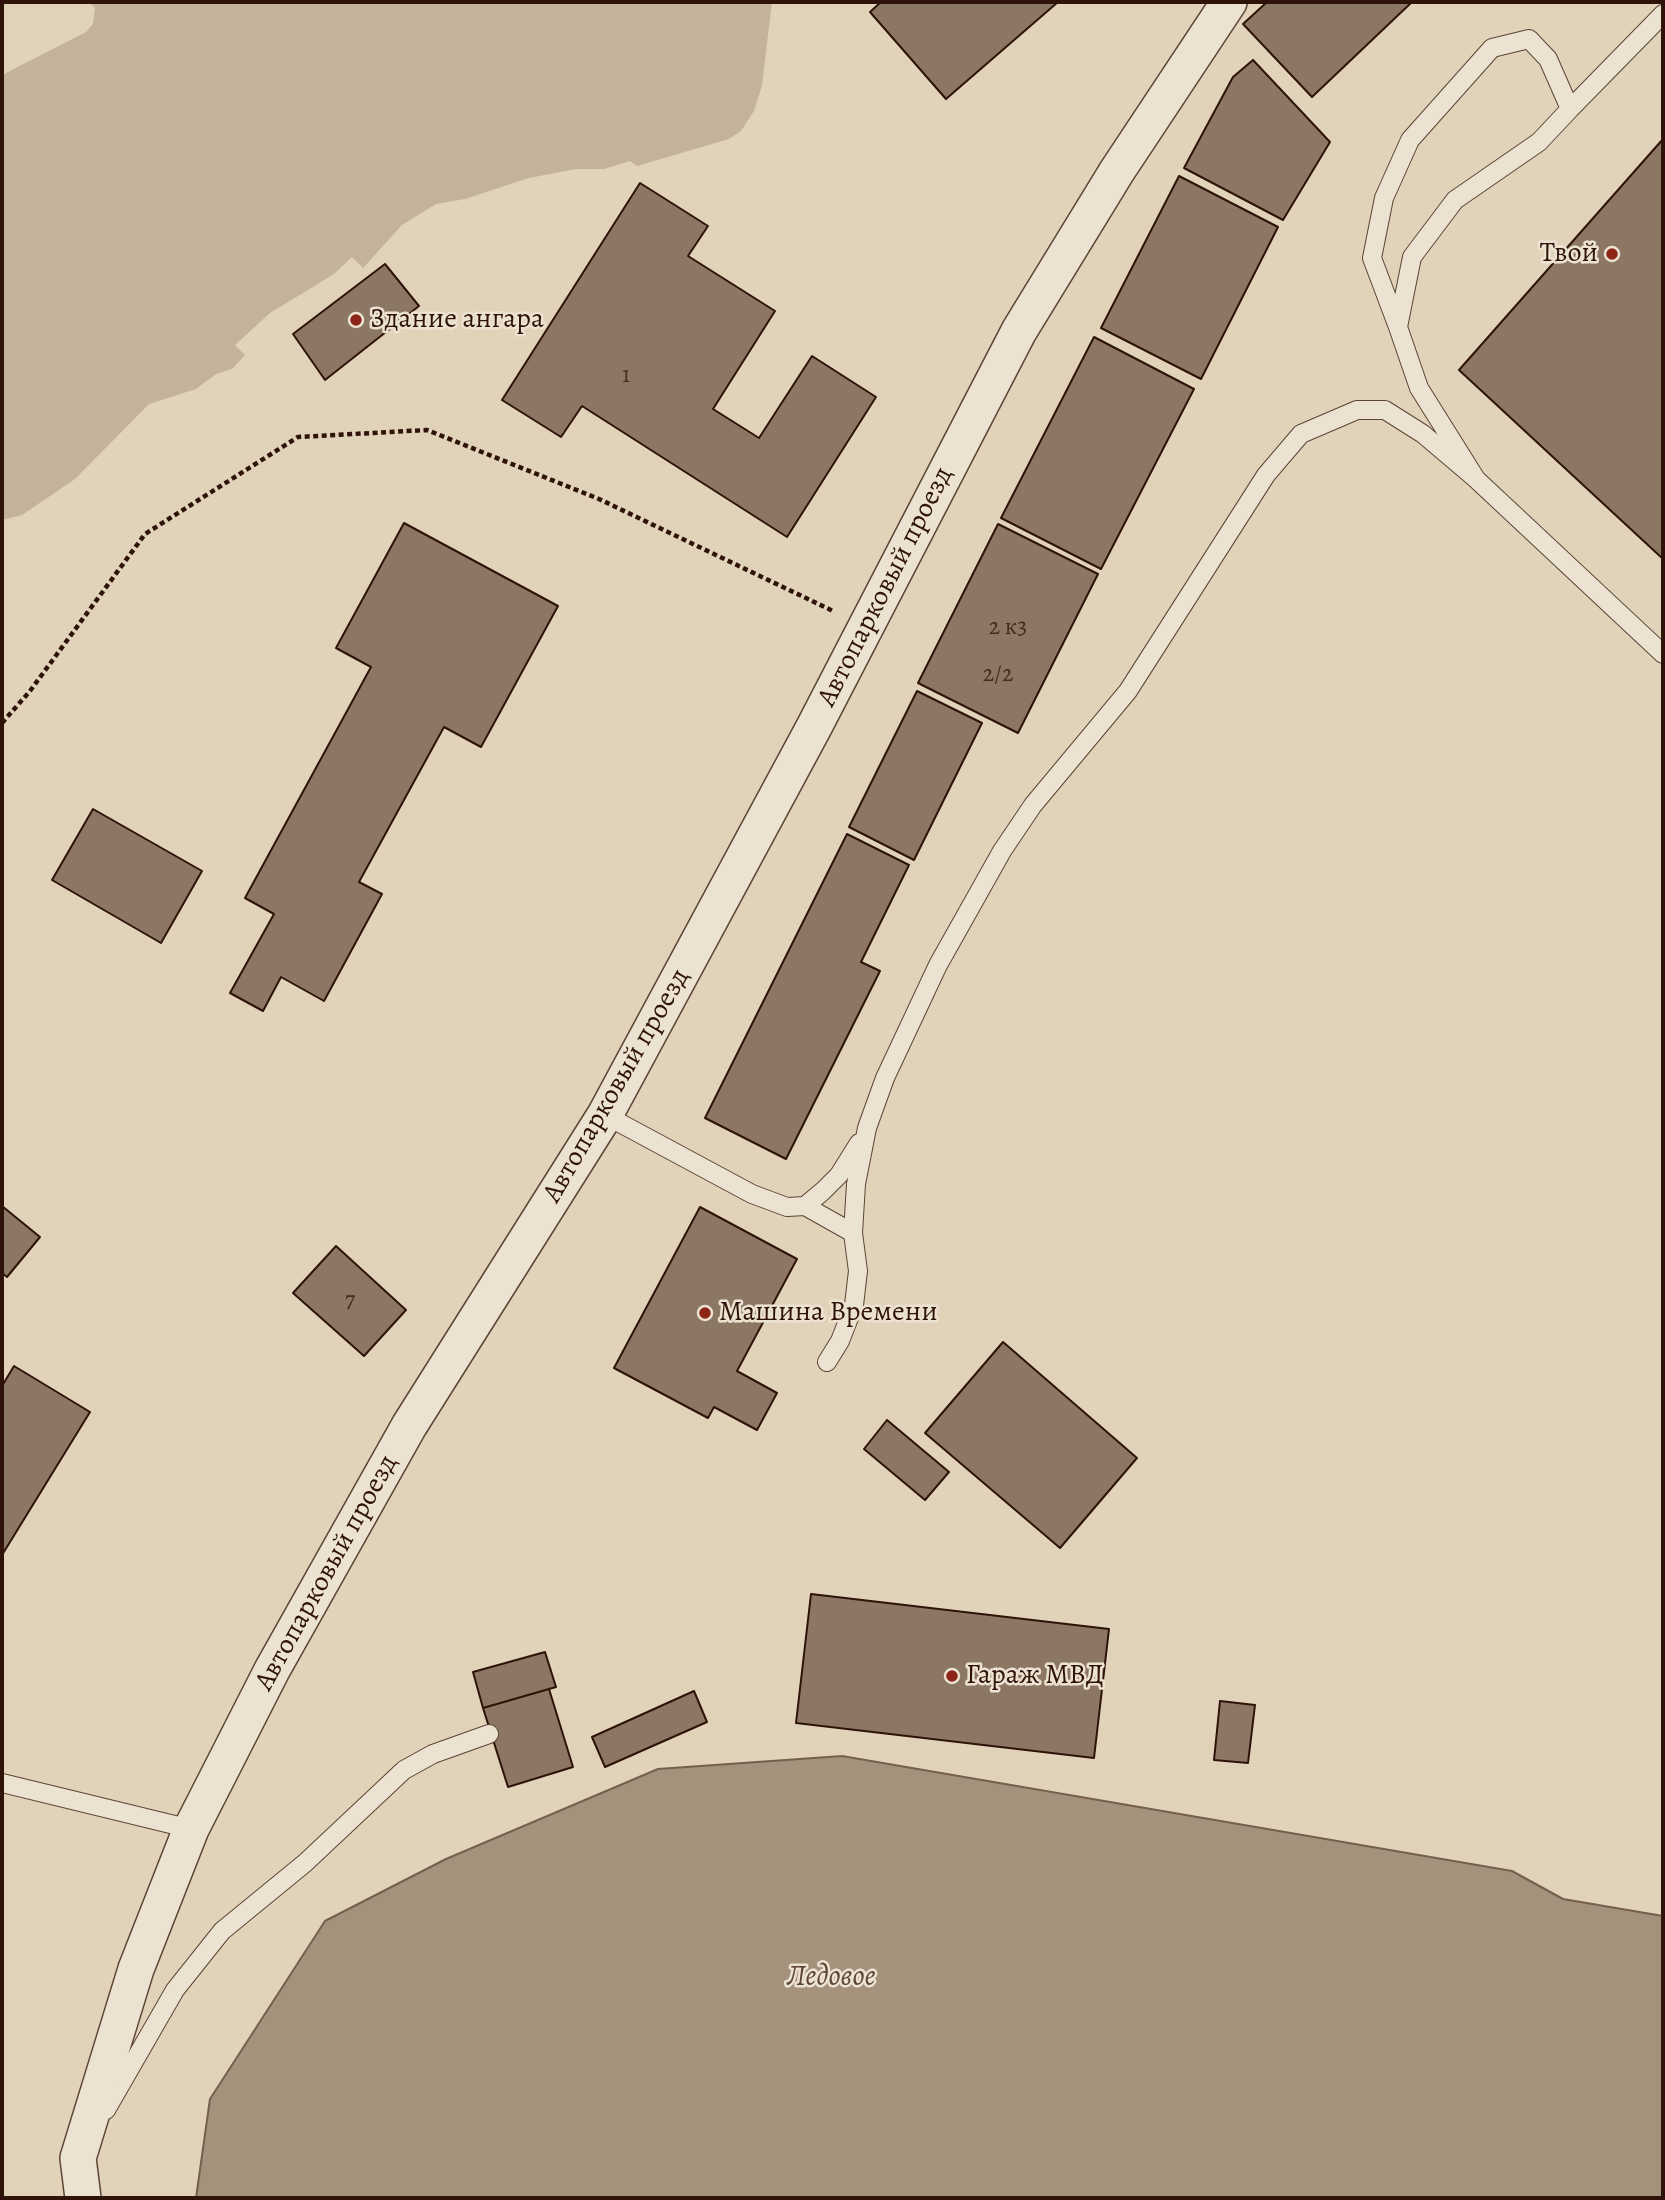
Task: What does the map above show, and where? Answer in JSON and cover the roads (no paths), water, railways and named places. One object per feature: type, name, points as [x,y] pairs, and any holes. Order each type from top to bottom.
[{"type":"street","name":"Автопарковый проезд","points":[[83,2198],[78,2158],[136,1969],[191,1829],[272,1670],[409,1426],[605,1115],[801,751],[1019,331],[1118,171],[1229,2]]},
{"type":"lane","points":[[1398,327],[1412,257],[1455,200],[1539,142],[1663,13]]},
{"type":"lane","points":[[1476,479],[1419,388],[1372,258],[1384,198],[1410,140],[1492,48],[1529,39],[1548,59],[1570,109]]},
{"type":"lane","points":[[605,1115],[752,1194],[787,1208],[804,1206],[839,1175],[867,1128],[909,1023],[937,964],[1002,851],[1064,764],[1128,691],[1266,475],[1301,434],[1357,410],[1385,410],[1423,434],[1476,479],[1663,654]]},
{"type":"lane","points":[[827,1362],[840,1341],[854,1304],[858,1271],[853,1233],[856,1184],[867,1128]]},
{"type":"lane","points":[[804,1206],[853,1233]]},
{"type":"lane","points":[[78,2158],[176,1990],[222,1931],[305,1863],[404,1770],[433,1754],[489,1734]]},
{"type":"lane","points":[[2,1783],[191,1829]]},
{"type":"water","name":"Ледовое","points":[[842,1756],[1512,1871],[1563,1899],[1663,1916],[1663,2198],[196,2198],[210,2099],[325,1921],[446,1859],[658,1769]]},
{"type":"place","name":"Твой","points":[[1612,254]]},
{"type":"place","name":"Здание ангара","points":[[356,320]]},
{"type":"place","name":"Машина Времени","points":[[705,1313]]},
{"type":"place","name":"Гараж МВД","points":[[952,1676]]}]
